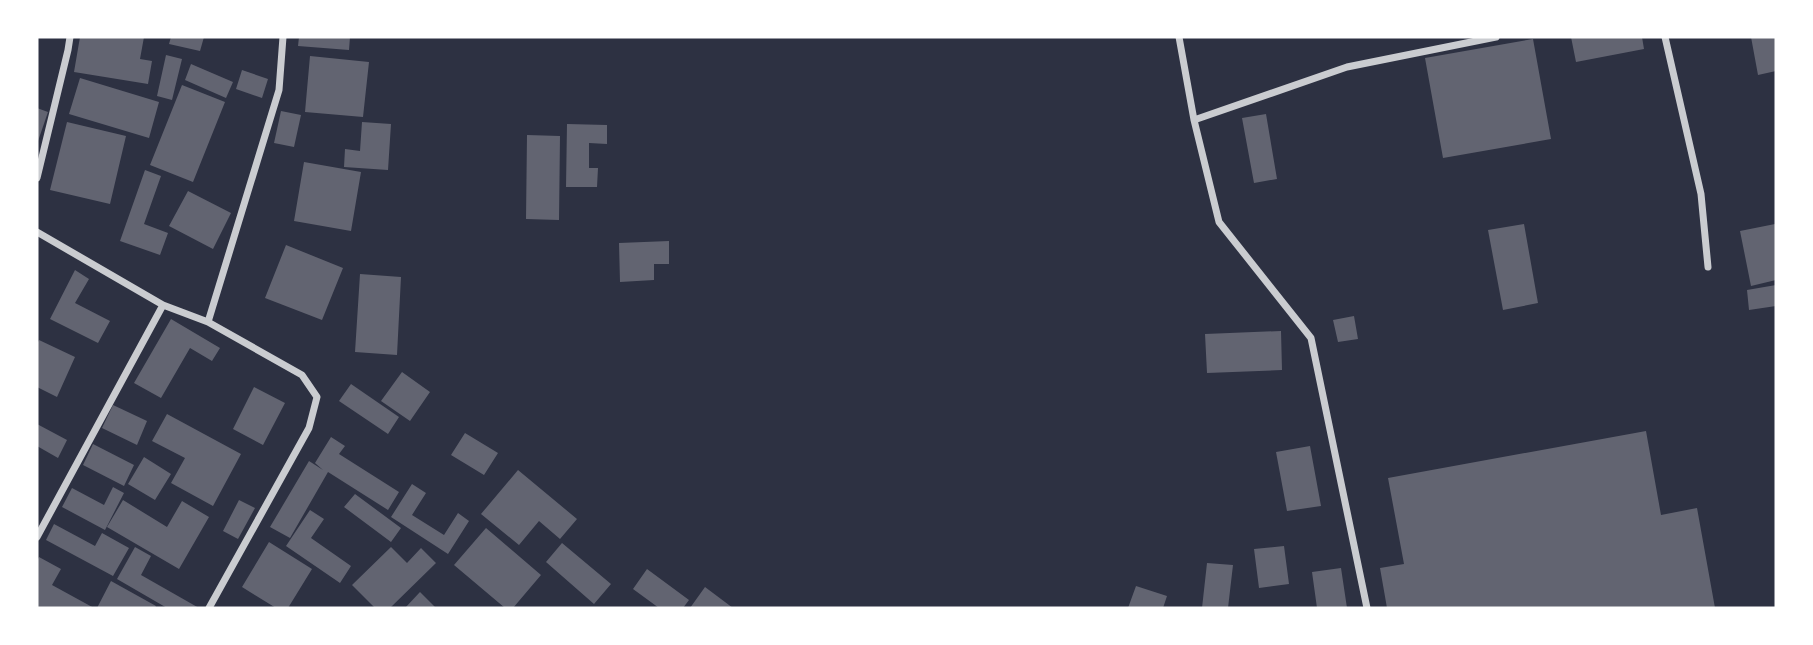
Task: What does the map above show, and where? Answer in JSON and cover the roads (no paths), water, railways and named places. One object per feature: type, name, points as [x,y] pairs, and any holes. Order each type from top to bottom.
[{"type":"street","points":[[37,178],[70,37]]},
{"type":"street","points":[[208,322],[279,90],[283,37]]},
{"type":"street","points":[[1179,37],[1194,120],[1219,222],[1311,338],[1367,608]]},
{"type":"street","points":[[1194,120],[1347,67],[1496,37]]},
{"type":"street","points":[[1665,37],[1701,194],[1709,267]]},
{"type":"street","points":[[37,232],[163,305],[208,322],[302,375],[317,397],[309,428],[209,608]]},
{"type":"street","points":[[37,537],[163,305]]}]
